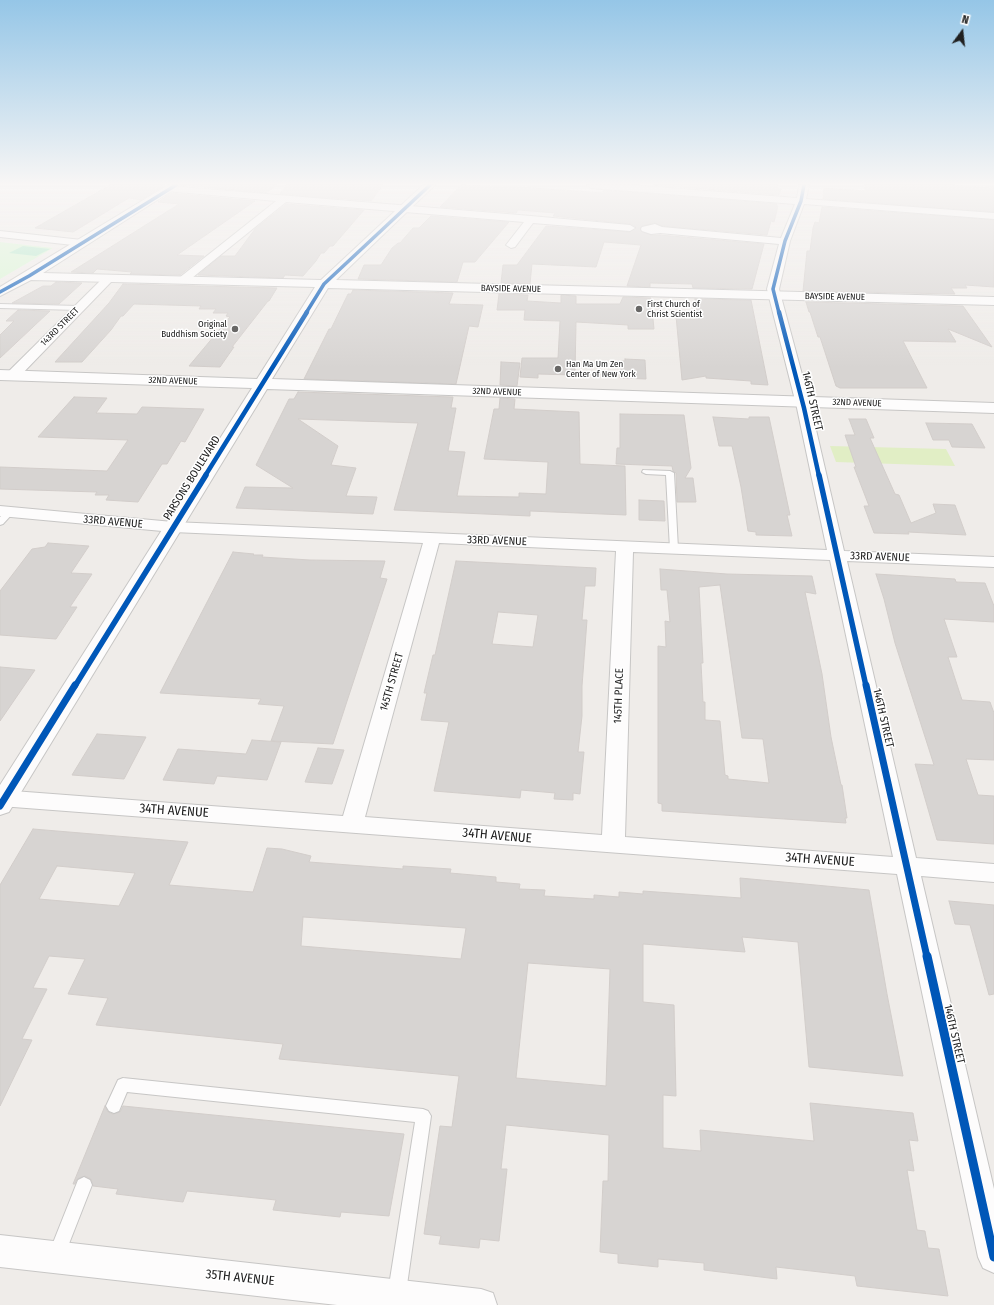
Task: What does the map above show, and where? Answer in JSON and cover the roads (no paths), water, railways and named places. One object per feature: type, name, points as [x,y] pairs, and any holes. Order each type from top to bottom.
[{"type":"street","points":[[2,290],[29,276],[77,246]]},
{"type":"street","points":[[183,280],[226,246]]},
{"type":"street","name":"PARSONS BOULEVARD","points":[[2,801],[324,284],[365,246]]},
{"type":"street","name":"146TH STREET","points":[[784,246],[773,289],[802,402],[994,1257]]},
{"type":"street","name":"BAYSIDE AVENUE","points":[[29,276],[994,301]]},
{"type":"street","name":"143RD STREET","points":[[6,375],[79,308],[108,279]]},
{"type":"street","name":"32ND AVENUE","points":[[6,375],[994,408]]},
{"type":"street","name":"33RD AVENUE","points":[[3,515],[173,527],[994,562]]},
{"type":"street","name":"145TH STREET","points":[[352,824],[432,539]]},
{"type":"street","name":"145TH PLACE","points":[[613,845],[625,547]]},
{"type":"street","name":"34TH AVENUE","points":[[2,801],[352,824],[994,873]]},
{"type":"street","name":"35TH AVENUE","points":[[0,1251],[481,1305]]},
{"type":"lane","points":[[0,306],[79,308]]},
{"type":"lane","points":[[646,472],[670,473],[674,549]]},
{"type":"lane","points":[[114,1106],[123,1085],[423,1116],[396,1295]]},
{"type":"lane","points":[[55,1257],[84,1185]]},
{"type":"place","name":"First Church of Christ Scientist","points":[[639,309]]},
{"type":"place","name":"Original Buddhism Society","points":[[235,329]]},
{"type":"place","name":"Han Ma Um Zen Center of New York","points":[[558,369]]}]
